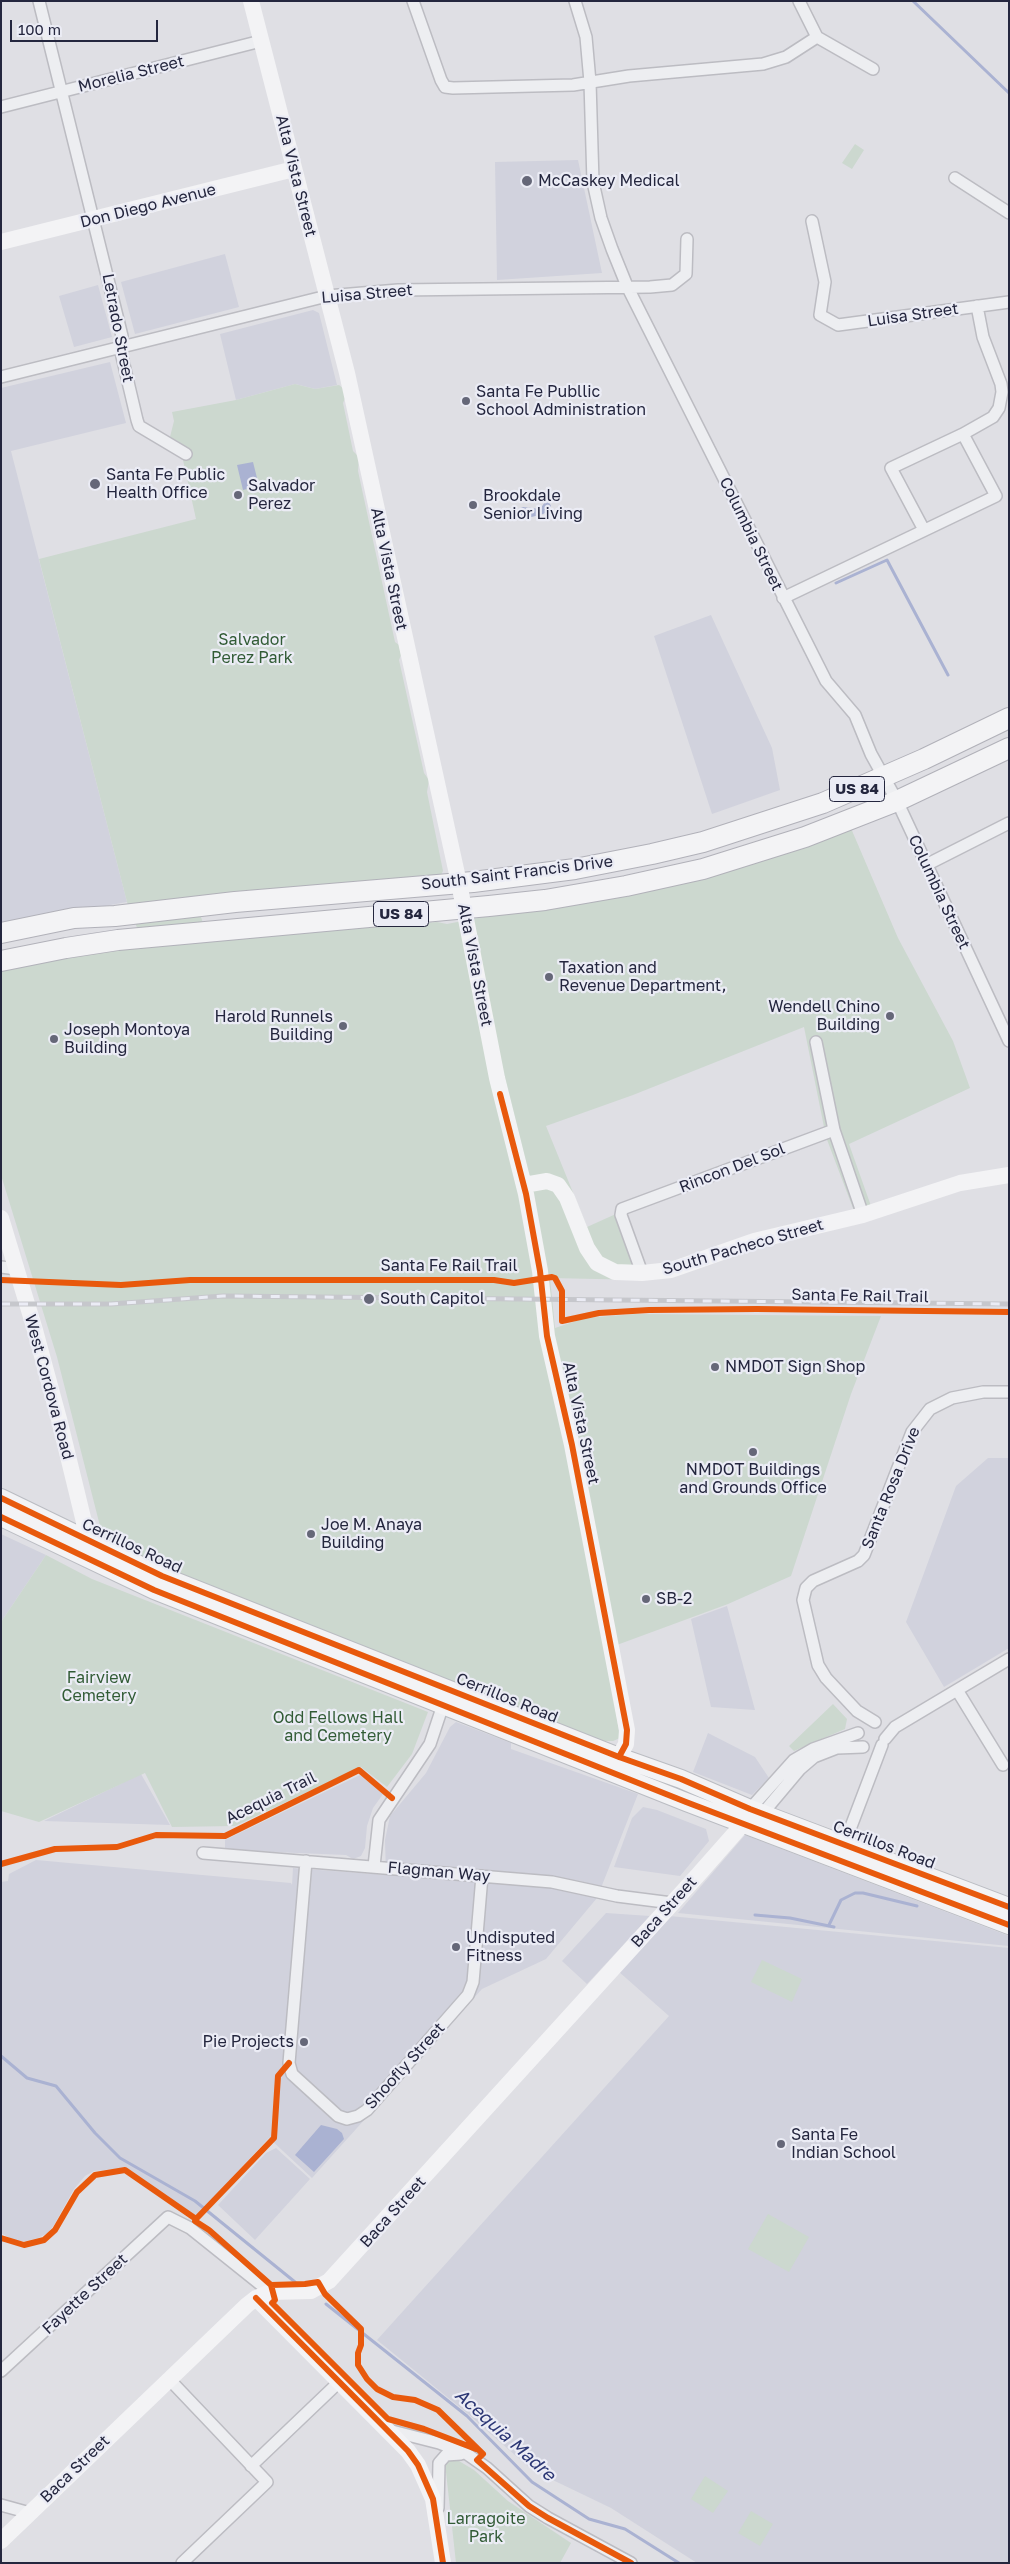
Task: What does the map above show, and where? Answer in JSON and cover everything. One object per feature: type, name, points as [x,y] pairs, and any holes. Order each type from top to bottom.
[{"type":"highway","name":"South Saint Francis Drive","points":[[1,933],[74,918],[115,916],[235,902],[459,883],[575,869],[703,842],[814,806],[884,777],[1009,718]]},
{"type":"highway","name":"South Saint Francis Drive","points":[[1,961],[118,940],[464,908],[580,894],[703,869],[805,837],[897,801],[1009,748]]},
{"type":"main road","name":"Cerrillos Road","points":[[1,1498],[162,1576],[681,1780],[752,1815],[1009,1924]]},
{"type":"main road","name":"Cerrillos Road","points":[[1,1517],[154,1590],[443,1705],[752,1815],[844,1845],[1009,1907]]},
{"type":"street","name":"Letrado Street","points":[[38,1],[63,91],[122,336],[120,348],[139,426],[186,454]]},
{"type":"street","name":"Alta Vista Street","points":[[251,1],[346,373],[459,883],[496,1078],[524,1185],[540,1271],[547,1336],[572,1444],[627,1730],[626,1744],[619,1757]]},
{"type":"street","points":[[413,1],[445,87],[562,85],[763,64],[786,58],[817,37]]},
{"type":"street","name":"Columbia Street","points":[[575,1],[586,37],[590,82],[593,182],[601,218],[627,286],[655,337],[783,598],[826,681],[854,715],[897,801],[1009,1041]]},
{"type":"street","points":[[798,1],[817,37],[873,70]]},
{"type":"street","name":"Morelia Street","points":[[1,107],[262,41]]},
{"type":"street","name":"Don Diego Avenue","points":[[1,242],[294,169]]},
{"type":"street","points":[[955,178],[1009,213]]},
{"type":"street","name":"Luisa Street","points":[[812,221],[826,282],[820,315],[838,325],[1009,302]]},
{"type":"street","name":"Luisa Street","points":[[1,377],[327,296],[398,290],[665,286],[680,280],[686,274],[687,239]]},
{"type":"street","points":[[924,530],[891,468],[963,434],[993,417],[999,408],[1002,392],[1001,384],[983,337],[976,306]]},
{"type":"street","points":[[783,598],[996,496],[963,434]]},
{"type":"street","points":[[926,865],[1009,823]]},
{"type":"street","points":[[816,1042],[834,1130],[863,1215]]},
{"type":"street","name":"Rincon Del Sol","points":[[642,1273],[622,1215],[622,1209],[834,1130]]},
{"type":"street","name":"South Pacheco Street","points":[[524,1185],[547,1181],[558,1185],[567,1198],[587,1248],[598,1262],[615,1272],[642,1273],[671,1270],[754,1241],[863,1215],[960,1183],[1009,1175]]},
{"type":"street","name":"West Cordova Road","points":[[1,1218],[9,1268],[59,1419],[84,1522],[84,1558]]},
{"type":"street","name":"Santa Rosa Drive","points":[[857,1711],[826,1678],[818,1665],[803,1600],[806,1588],[813,1581],[858,1561],[864,1555],[912,1432],[930,1410],[952,1398],[983,1392],[1009,1392]]},
{"type":"street","points":[[752,1815],[814,1757],[837,1748],[876,1749],[895,1727],[1009,1659]]},
{"type":"street","points":[[374,1866],[379,1820],[430,1744],[443,1705],[436,1685]]},
{"type":"street","points":[[957,1690],[1003,1765]]},
{"type":"street","points":[[844,1845],[884,1742],[878,1724],[857,1711]]},
{"type":"street","points":[[857,1711],[860,1730],[859,1740],[877,1763]]},
{"type":"street","points":[[752,1815],[794,1760],[813,1749],[860,1730],[867,1723],[895,1727]]},
{"type":"street","name":"Baca Street","points":[[1,2540],[169,2379],[269,2294],[311,2290],[329,2281],[356,2254],[752,1815]]},
{"type":"street","name":"Flagman Way","points":[[204,1854],[374,1866],[547,1882],[588,1888],[617,1896],[672,1903]]},
{"type":"street","name":"Shoofly Street","points":[[306,1861],[289,2064],[292,2074],[338,2116],[347,2119],[358,2116],[367,2110],[468,1995],[473,1982],[482,1876]]},
{"type":"street","name":"Fayette Street","points":[[1,2371],[168,2217],[190,2228],[269,2294]]},
{"type":"street","points":[[269,2294],[338,2383],[408,2451],[424,2474],[433,2499],[442,2563]]},
{"type":"street","points":[[169,2379],[267,2482],[182,2563]]},
{"type":"street","points":[[251,2466],[338,2383]]},
{"type":"street","points":[[388,2430],[439,2443],[467,2454],[487,2468],[529,2506],[631,2563]]},
{"type":"street","points":[[436,2517],[440,2488],[439,2463],[446,2455],[467,2454]]},
{"type":"street","points":[[1,2505],[30,2513]]},
{"type":"shaded area","points":[[578,160],[602,273],[497,280],[495,162]]},
{"type":"shaded area","points":[[225,254],[239,307],[135,334],[121,282]]},
{"type":"shaded area","points":[[98,285],[112,337],[74,347],[59,296]]},
{"type":"shaded area","points":[[313,310],[319,313],[337,385],[315,389],[295,384],[236,400],[220,334]]},
{"type":"shaded area","points":[[110,362],[126,423],[11,451],[127,902],[1,925],[1,388]]},
{"type":"shaded area","points":[[711,615],[772,748],[780,790],[712,814],[654,636]]},
{"type":"shaded area","points":[[988,1458],[1009,1458],[1009,1648],[944,1687],[906,1622],[956,1486]]},
{"type":"shaded area","points":[[1,1534],[46,1555],[1,1622]]},
{"type":"shaded area","points":[[727,1606],[755,1710],[711,1707],[691,1619]]},
{"type":"shaded area","points":[[456,1722],[511,1743],[511,1749],[638,1794],[597,1898],[546,1959],[482,1989],[312,2178],[269,2138],[196,2216],[125,2168],[94,2171],[85,2176],[74,2189],[48,2233],[26,2241],[15,2241],[1,2233],[1,1882],[8,1881],[9,1874],[36,1860],[291,1883],[292,1885],[293,1868],[386,1875],[385,1840],[390,1816],[426,1773],[450,1727]]},
{"type":"shaded area","points":[[708,1733],[755,1757],[769,1778],[752,1795],[693,1772]]},
{"type":"shaded area","points":[[141,1774],[170,1825],[44,1821]]},
{"type":"shaded area","points":[[360,1775],[383,1794],[373,1808],[367,1826],[365,1848],[361,1856],[353,1859],[346,1855],[225,1850],[225,1840]]},
{"type":"shaded area","points":[[643,1807],[657,1810],[706,1829],[709,1841],[680,1876],[614,1867],[632,1818]]},
{"type":"shaded area","points":[[745,1835],[1009,1936],[1009,1946],[678,1913]]},
{"type":"shaded area","points":[[606,1913],[650,1916],[587,1984],[562,1961]]},
{"type":"shaded area","name":"Santa Fe Indian School","points":[[669,1916],[1009,1948],[1009,2563],[697,2563],[611,2508],[532,2470],[468,2414],[377,2340],[669,2016],[618,1971]]},
{"type":"shaded area","points":[[276,2148],[310,2179],[255,2240],[218,2205],[266,2153]]},
{"type":"green space","points":[[855,144],[864,150],[852,169],[842,163]]},
{"type":"green space","name":"Salvador Perez Park","points":[[295,384],[315,389],[339,385],[344,389],[346,396],[343,403],[353,451],[359,457],[358,471],[395,642],[399,645],[401,655],[399,660],[424,773],[429,780],[427,792],[443,871],[441,875],[196,901],[207,936],[364,928],[437,922],[447,924],[488,916],[497,911],[850,826],[898,938],[953,1041],[970,1088],[849,1144],[871,1206],[854,1211],[826,1137],[804,1027],[633,1095],[546,1126],[587,1227],[618,1213],[643,1280],[550,1278],[555,1328],[585,1318],[635,1314],[881,1316],[851,1394],[791,1576],[728,1604],[606,1649],[620,1738],[613,1741],[600,1741],[150,1562],[109,1540],[100,1526],[57,1357],[1,1175],[1,966],[143,943],[127,902],[39,559],[196,519],[179,442],[170,437],[174,421],[172,412],[236,400]]},
{"type":"green space","name":"Fairview Cemetery","points":[[46,1555],[92,1579],[428,1712],[412,1754],[387,1787],[361,1767],[235,1826],[172,1827],[145,1773],[39,1822],[1,1811],[1,1622]]},
{"type":"green space","points":[[833,1704],[847,1719],[845,1729],[794,1751],[789,1746]]},
{"type":"green space","points":[[762,1960],[802,1979],[792,2002],[751,1982]]},
{"type":"green space","points":[[768,2214],[809,2237],[789,2272],[748,2249]]},
{"type":"green space","name":"Larragoite Park","points":[[454,2458],[474,2470],[508,2501],[571,2543],[560,2563],[456,2563],[445,2463]]},
{"type":"green space","points":[[705,2476],[728,2491],[713,2513],[691,2499]]},
{"type":"green space","points":[[751,2511],[773,2524],[760,2546],[738,2533]]},
{"type":"water","points":[[253,462],[259,486],[243,490],[237,465]]},
{"type":"water","points":[[545,502],[549,502],[551,506],[549,511],[543,514],[524,519],[515,516],[518,509],[523,507],[540,509]]},
{"type":"water","points":[[321,2125],[337,2129],[342,2133],[344,2139],[314,2172],[295,2155]]},
{"type":"waterway","points":[[913,1],[1009,93]]},
{"type":"waterway","points":[[836,583],[887,560],[948,675]]},
{"type":"waterway","points":[[829,1925],[841,1900],[855,1893],[863,1893],[917,1906]]},
{"type":"waterway","points":[[755,1915],[790,1918],[834,1927]]},
{"type":"waterway","name":"Acequia Madre","points":[[1,2056],[27,2078],[56,2086],[95,2133],[120,2158],[195,2201],[295,2282]]},
{"type":"waterway","name":"Acequia Madre","points":[[326,2304],[467,2416],[532,2482],[589,2519],[625,2529],[679,2563]]},
{"type":"railway","points":[[1,1304],[111,1304],[223,1296],[1009,1304]]},
{"type":"cycle path","points":[[500,1094],[526,1194],[540,1271],[547,1336],[572,1445],[627,1730],[626,1744],[619,1757]]},
{"type":"cycle path","name":"Santa Fe Rail Trail","points":[[1,1280],[121,1285],[190,1280],[494,1280],[514,1283],[552,1277],[555,1278],[562,1291],[562,1321],[599,1313],[649,1310],[757,1309],[1009,1312]]},
{"type":"cycle path","points":[[1,1498],[162,1576],[619,1757],[681,1779],[750,1809],[1009,1907]]},
{"type":"cycle path","points":[[1,1517],[154,1590],[686,1802],[1009,1925]]},
{"type":"cycle path","name":"Acequia Trail","points":[[1,1864],[55,1849],[117,1847],[156,1835],[225,1836],[359,1770],[392,1798]]},
{"type":"cycle path","points":[[196,2219],[274,2138],[278,2076],[289,2063]]},
{"type":"cycle path","points":[[1,2238],[24,2245],[44,2240],[55,2230],[77,2192],[95,2175],[125,2170],[196,2219],[195,2221],[209,2230],[271,2285]]},
{"type":"cycle path","points":[[271,2285],[318,2282],[325,2294],[361,2329],[358,2365],[367,2379],[377,2389],[393,2397],[415,2400],[438,2410],[483,2454],[477,2460],[529,2506],[631,2563]]},
{"type":"cycle path","points":[[271,2285],[275,2300],[272,2303],[388,2419],[424,2429],[476,2449]]},
{"type":"cycle path","points":[[256,2298],[408,2451],[418,2465],[433,2499],[443,2563]]},
{"type":"place","name":"McCaskey Medical","points":[[527,181]]},
{"type":"place","name":"Santa Fe Publlic School Administration","points":[[466,401]]},
{"type":"place","name":"Santa Fe Public Health Office","points":[[95,484]]},
{"type":"place","name":"Salvador Perez","points":[[238,495]]},
{"type":"place","name":"Brookdale Senior Living","points":[[473,505]]},
{"type":"place","name":"Taxation and Revenue Department,","points":[[549,977]]},
{"type":"place","name":"Wendell Chino Building","points":[[890,1016]]},
{"type":"place","name":"Harold Runnels Building","points":[[343,1026]]},
{"type":"place","name":"Joseph Montoya Building","points":[[54,1039]]},
{"type":"place","name":"South Capitol","points":[[369,1299]]},
{"type":"place","name":"NMDOT Sign Shop","points":[[715,1367]]},
{"type":"place","name":"NMDOT Buildings and Grounds Office","points":[[753,1452]]},
{"type":"place","name":"Joe M. Anaya Building","points":[[311,1534]]},
{"type":"place","name":"SB-2","points":[[646,1599]]},
{"type":"place","name":"Undisputed Fitness","points":[[456,1947]]},
{"type":"place","name":"Pie Projects","points":[[304,2042]]},
{"type":"place","name":"Santa Fe Indian School","points":[[781,2144]]},
{"type":"park label","name":"Odd Fellows Hall and Cemetery","points":[[338,1727]]}]
